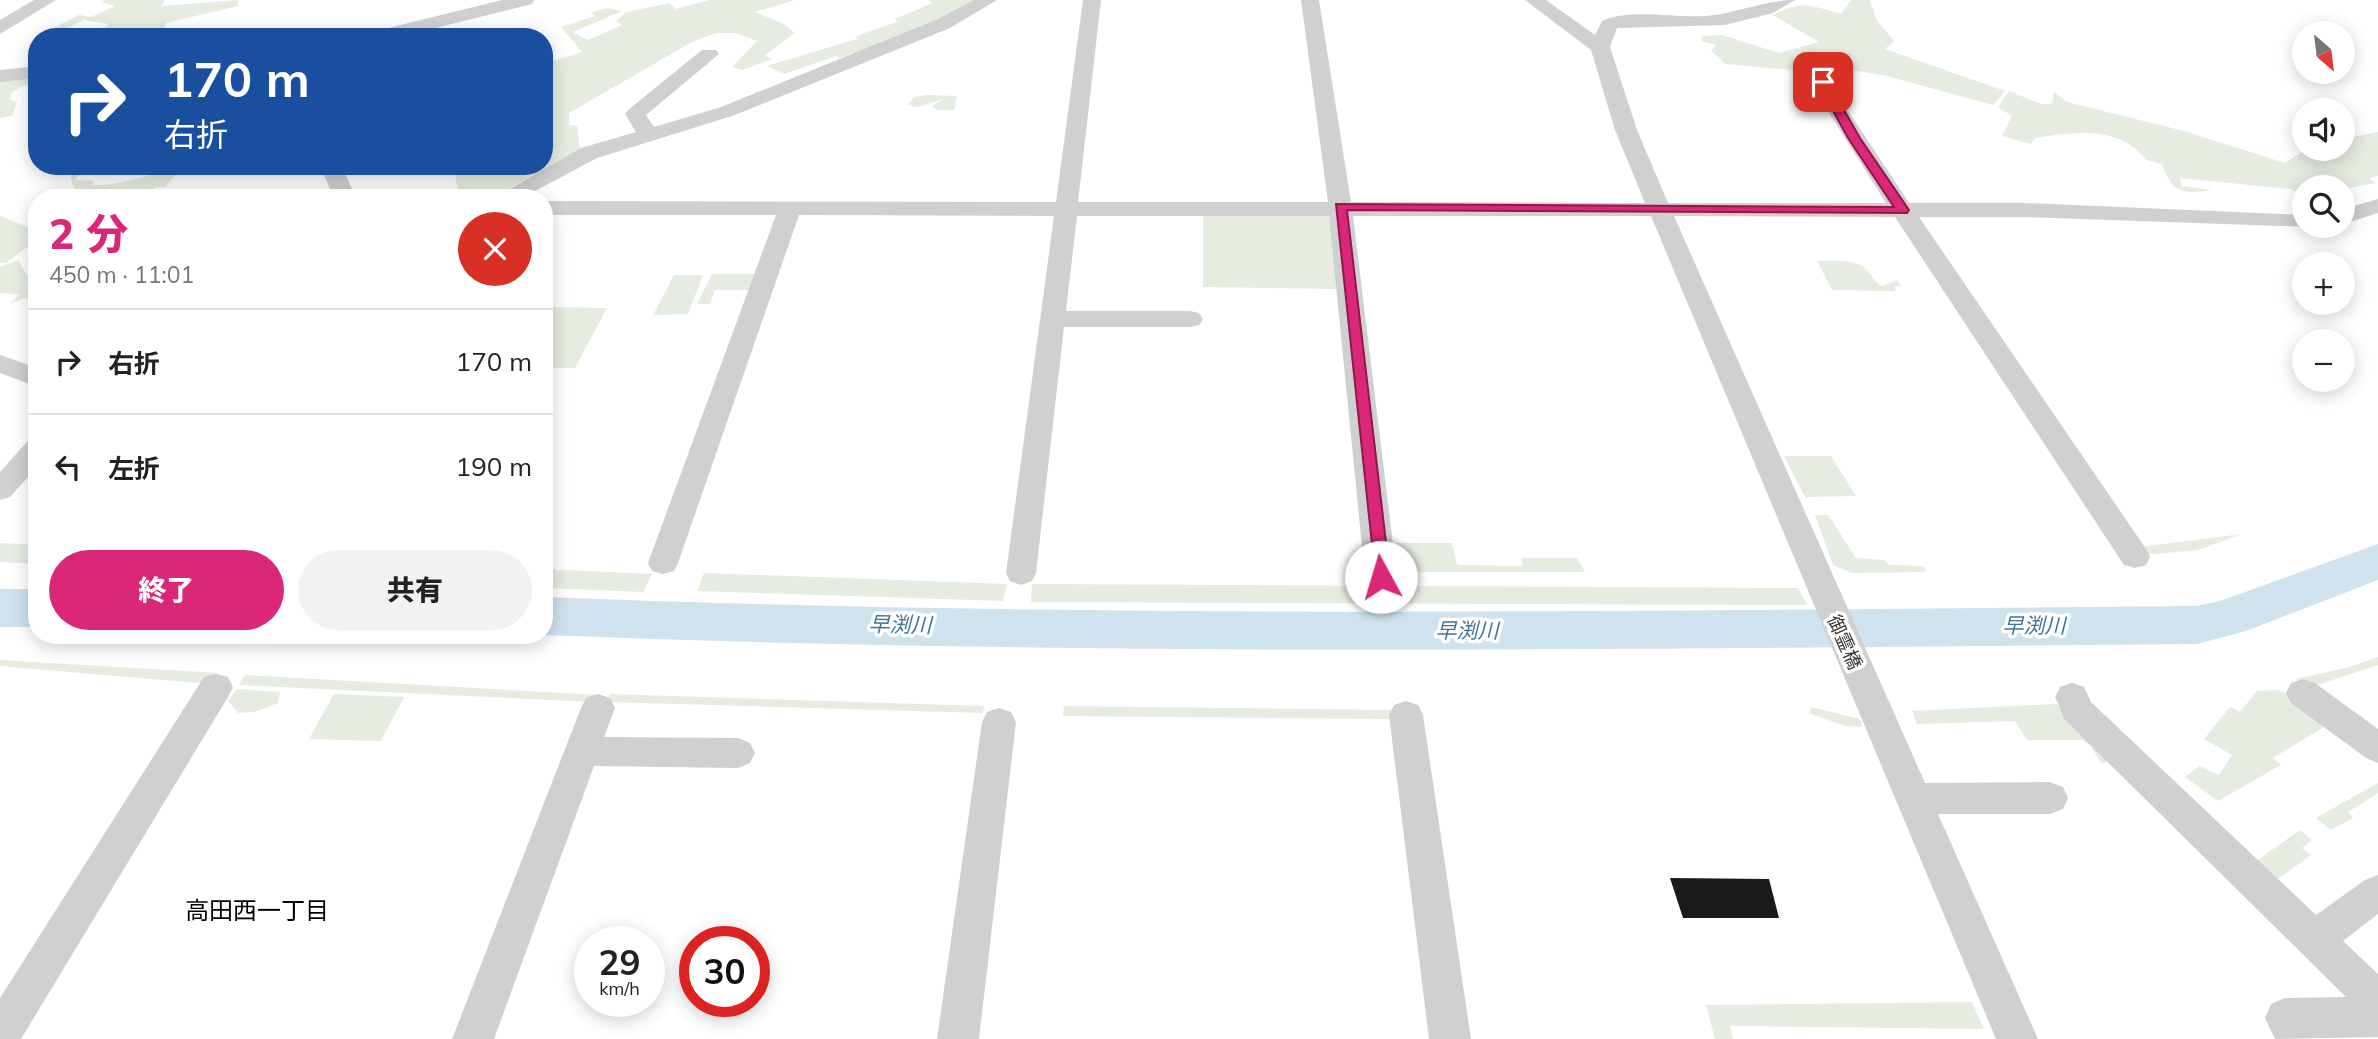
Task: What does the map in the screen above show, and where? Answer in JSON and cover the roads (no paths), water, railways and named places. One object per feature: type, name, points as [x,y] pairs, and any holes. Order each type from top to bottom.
[{"type":"street","points":[[0,28],[47,0]]},
{"type":"street","points":[[411,28],[525,0]]},
{"type":"street","points":[[553,172],[589,153],[741,107],[943,24],[988,0]]},
{"type":"street","points":[[1021,573],[1092,0]]},
{"type":"street","points":[[1310,0],[1340,207],[1381,577]]},
{"type":"street","points":[[1534,0],[1600,47],[1609,25],[1617,21],[1703,22],[1768,11],[1786,0]]},
{"type":"street","name":"御霊橋","points":[[1600,47],[1626,130],[1659,209],[2017,1039]]},
{"type":"street","points":[[649,135],[635,114],[709,54]]},
{"type":"street","points":[[1813,57],[1829,97],[2135,558]]},
{"type":"street","points":[[0,76],[28,73]]},
{"type":"street","points":[[522,189],[548,175]]},
{"type":"street","points":[[663,563],[791,206]]},
{"type":"street","points":[[553,208],[791,206],[2024,210],[2292,221]]},
{"type":"street","points":[[2355,213],[2378,206]]},
{"type":"street","points":[[1052,319],[1190,319]]},
{"type":"street","points":[[0,363],[28,374]]},
{"type":"street","points":[[0,490],[28,459]]},
{"type":"street","points":[[0,1035],[216,687]]},
{"type":"street","points":[[2303,693],[2378,748]]},
{"type":"street","points":[[2072,697],[2077,710],[2378,1001]]},
{"type":"street","points":[[473,1039],[598,709]]},
{"type":"street","points":[[1406,715],[1450,1039]]},
{"type":"street","points":[[958,1039],[999,722]]},
{"type":"street","points":[[582,751],[738,754]]},
{"type":"street","points":[[1914,799],[2050,798]]},
{"type":"street","points":[[2315,939],[2378,892]]},
{"type":"street","points":[[2298,1039],[2285,1018],[2378,1017]]},
{"type":"waterway","name":"早渕川","points":[[553,616],[719,623],[1420,632],[2197,625],[2229,618],[2378,561]]},
{"type":"waterway","name":"早渕川","points":[[0,608],[28,608]]},
{"type":"district","name":"高田西一丁目","points":[[257,911]]}]
